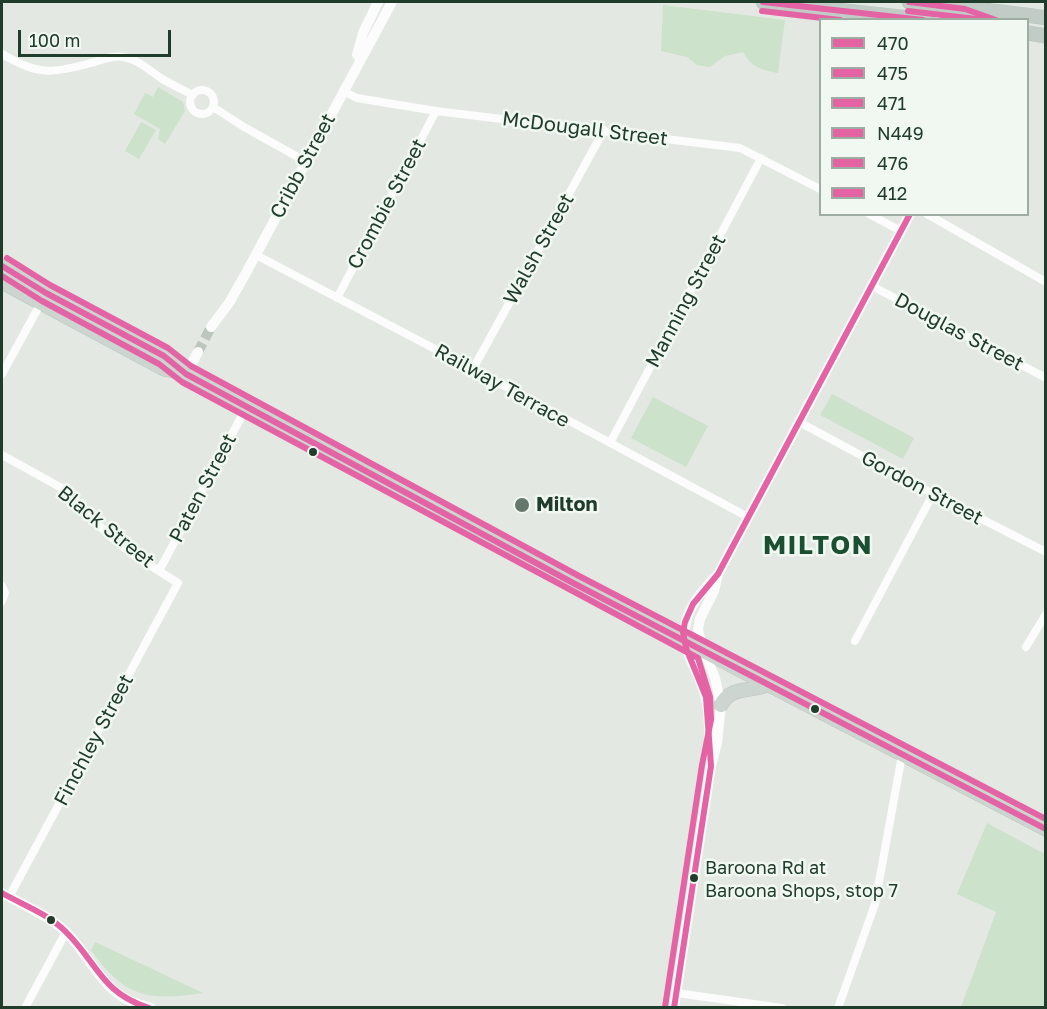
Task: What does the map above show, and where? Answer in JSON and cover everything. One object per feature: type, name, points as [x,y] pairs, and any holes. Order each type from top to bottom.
[{"type":"highway","points":[[763,2],[910,18]]},
{"type":"highway","points":[[909,2],[989,10],[1045,19]]},
{"type":"highway","points":[[1029,33],[1046,36]]},
{"type":"main road","points":[[2,266],[43,299]]},
{"type":"main road","points":[[2,282],[43,299],[164,369],[186,374],[766,685],[1046,829]]},
{"type":"main road","points":[[721,705],[726,697],[735,691],[755,690],[766,685]]},
{"type":"street","points":[[351,75],[363,33],[378,2]]},
{"type":"street","name":"Cribb Street","points":[[211,327],[229,303],[256,255],[392,2]]},
{"type":"street","points":[[965,9],[991,18]]},
{"type":"street","points":[[2,54],[36,70],[51,72],[108,58],[123,57],[138,63],[193,95]]},
{"type":"street","points":[[200,90],[208,91],[214,100],[213,107],[205,113],[197,112],[191,106],[193,95],[200,90]]},
{"type":"street","name":"McDougall Street","points":[[343,91],[357,98],[436,111],[740,148],[819,188]]},
{"type":"street","points":[[213,107],[305,161]]},
{"type":"street","name":"Crombie Street","points":[[337,298],[436,111]]},
{"type":"street","name":"Walsh Street","points":[[473,369],[604,130]]},
{"type":"street","name":"Manning Street","points":[[610,443],[761,158]]},
{"type":"street","points":[[873,216],[901,231]]},
{"type":"street","points":[[675,1008],[721,705],[715,678],[699,636],[698,624],[714,591],[718,574],[909,216]]},
{"type":"street","points":[[930,216],[1046,282]]},
{"type":"street","name":"Railway Terrace","points":[[256,255],[748,517]]},
{"type":"street","name":"Douglas Street","points":[[872,286],[1046,378]]},
{"type":"street","points":[[2,374],[43,299]]},
{"type":"street","points":[[186,374],[198,352]]},
{"type":"street","name":"Paten Street","points":[[159,571],[247,406]]},
{"type":"street","name":"Gordon Street","points":[[799,422],[1046,552]]},
{"type":"street","name":"Black Street","points":[[2,455],[69,492],[112,538],[178,582]]},
{"type":"street","points":[[855,641],[933,494]]},
{"type":"street","points":[[711,766],[708,705],[684,641],[683,628],[688,614],[705,588],[718,574]]},
{"type":"street","name":"Finchley Street","points":[[5,895],[178,582]]},
{"type":"street","points":[[2,601],[3,588]]},
{"type":"street","points":[[1026,647],[1046,614]]},
{"type":"street","points":[[838,1008],[874,904],[902,755]]},
{"type":"street","points":[[5,895],[50,920],[66,933],[113,991],[128,1001],[151,1008]]},
{"type":"street","points":[[25,1008],[66,933]]},
{"type":"street","points":[[677,993],[782,1008]]},
{"type":"green space","points":[[663,5],[785,20],[778,73],[757,67],[743,52],[725,56],[710,67],[697,65],[687,57],[661,51]]},
{"type":"green space","points":[[158,87],[183,102],[185,111],[165,144],[158,139],[160,129],[134,114],[145,93],[153,97]]},
{"type":"green space","points":[[141,122],[156,130],[139,159],[125,151]]},
{"type":"green space","points":[[832,394],[914,438],[903,459],[820,415]]},
{"type":"green space","points":[[653,397],[708,426],[686,467],[631,438]]},
{"type":"green space","points":[[987,823],[1045,854],[1045,1007],[961,1007],[996,912],[957,894]]},
{"type":"green space","points":[[95,942],[203,993],[152,996],[127,987],[103,966],[91,950]]},
{"type":"tunnel","points":[[198,352],[211,327]]},
{"type":"transit line","name":"471","points":[[763,2],[905,18]]},
{"type":"transit line","name":"471","points":[[909,2],[965,9],[990,18]]},
{"type":"transit line","name":"412","points":[[762,11],[823,18]]},
{"type":"transit line","name":"412","points":[[908,11],[968,18]]},
{"type":"transit line","name":"471","points":[[674,1008],[711,766],[706,697],[686,648],[683,632],[685,622],[693,604],[718,574],[909,216]]},
{"type":"transit line","name":"N449","points":[[7,258],[50,285],[168,348],[191,366],[579,576],[1046,819]]},
{"type":"transit line","name":"470","points":[[2,266],[46,293],[164,356],[186,374],[575,584],[1046,829]]},
{"type":"transit line","name":"475","points":[[2,276],[42,301],[159,364],[182,382],[698,658],[710,697],[711,720],[665,1007]]},
{"type":"transit line","name":"476","points":[[2,893],[58,925],[76,943],[110,985],[120,994],[149,1008]]},
{"type":"place","name":"Milton","points":[[522,505]]},
{"type":"place","name":"Baroona Rd at Baroona Shops, stop 7","points":[[694,878]]},
{"type":"district","name":"MILTON","points":[[818,546]]}]
